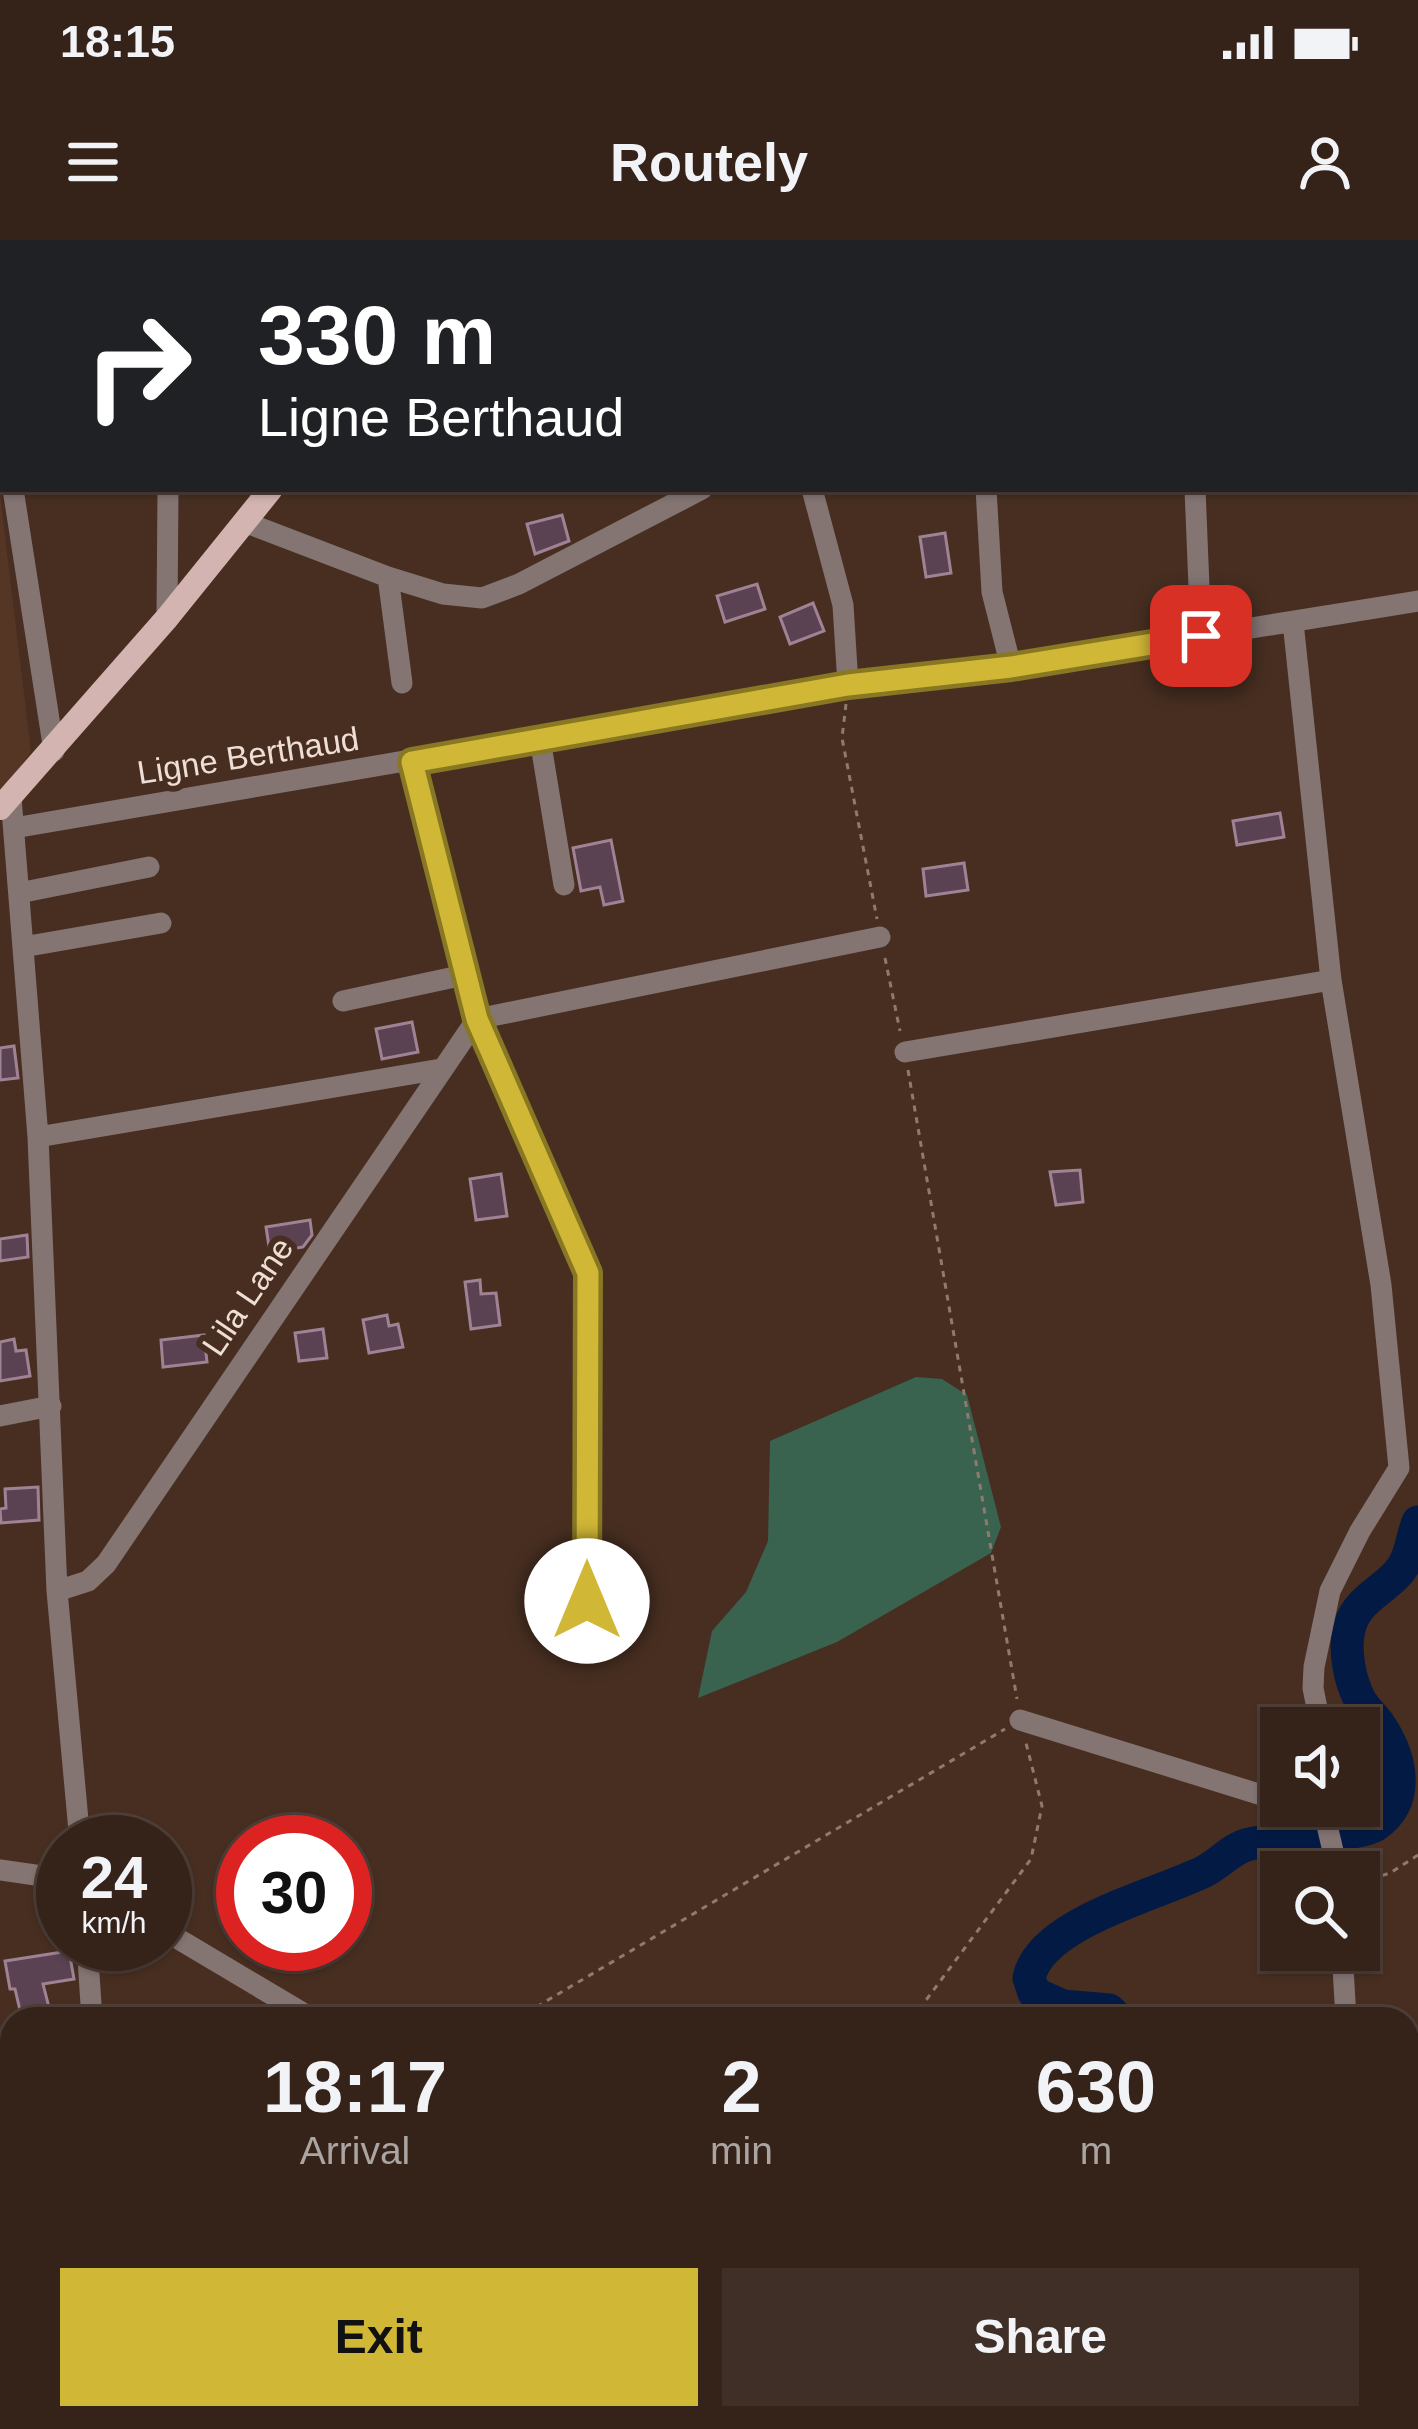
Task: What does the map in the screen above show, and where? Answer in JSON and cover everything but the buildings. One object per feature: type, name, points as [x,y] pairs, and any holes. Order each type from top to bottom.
[{"type":"main road","points":[[8,811],[269,492]]},
{"type":"street","points":[[13,492],[53,751]]},
{"type":"street","points":[[167,619],[168,492]]},
{"type":"street","points":[[244,522],[388,577],[443,594],[482,598],[519,584],[696,492]]},
{"type":"street","points":[[813,492],[843,605],[848,685]]},
{"type":"street","points":[[986,492],[992,592],[1011,667]]},
{"type":"street","points":[[1195,492],[1201,636]]},
{"type":"street","points":[[388,577],[402,682]]},
{"type":"street","name":"Ligne Berthaud","points":[[8,811],[412,762],[848,685],[1011,667],[1418,601]]},
{"type":"street","points":[[1293,622],[1331,980],[1381,1285],[1400,1468],[1360,1531],[1330,1591],[1314,1667],[1317,1707]]},
{"type":"street","points":[[540,739],[564,885]]},
{"type":"street","points":[[412,762],[477,1019],[588,1273],[587,1601]]},
{"type":"street","points":[[8,811],[38,1137],[57,1592],[78,1815]]},
{"type":"street","points":[[19,893],[149,867]]},
{"type":"street","points":[[23,947],[161,923]]},
{"type":"street","points":[[477,1019],[880,937]]},
{"type":"street","points":[[343,1001],[464,975]]},
{"type":"street","points":[[904,1052],[1331,980]]},
{"type":"street","name":"Lila Lane","points":[[57,1592],[88,1581],[106,1564],[477,1019]]},
{"type":"street","points":[[38,1137],[441,1069]]},
{"type":"street","points":[[0,1416],[50,1406]]},
{"type":"street","points":[[1020,1720],[1260,1794]]},
{"type":"street","points":[[0,1870],[36,1875]]},
{"type":"street","points":[[192,1947],[293,2007]]},
{"type":"street","points":[[89,1971],[91,2007]]},
{"type":"street","points":[[1343,1971],[1345,2007]]},
{"type":"path","points":[[848,685],[842,738],[904,1052],[1020,1720],[1042,1806],[1031,1859],[921,2007]]},
{"type":"path","points":[[536,2007],[1020,1720]]},
{"type":"path","points":[[1380,1876],[1418,1855]]},
{"type":"shaded area","points":[[0,494],[31,752],[0,797]]},
{"type":"green space","points":[[916,1377],[942,1379],[967,1395],[1001,1527],[991,1553],[837,1642],[698,1698],[712,1631],[746,1592],[768,1541],[770,1441]]},
{"type":"waterway","points":[[1074,2007],[1034,1993],[1029,1978],[1054,1941],[1076,1926],[1203,1872],[1243,1846],[1367,1829],[1387,1815],[1398,1791],[1397,1765],[1388,1739],[1356,1691],[1347,1642],[1355,1614],[1402,1567],[1418,1522]]},
{"type":"route","points":[[587,1601],[588,1273],[477,1019],[412,762],[848,685],[1011,667],[1201,636]]}]
